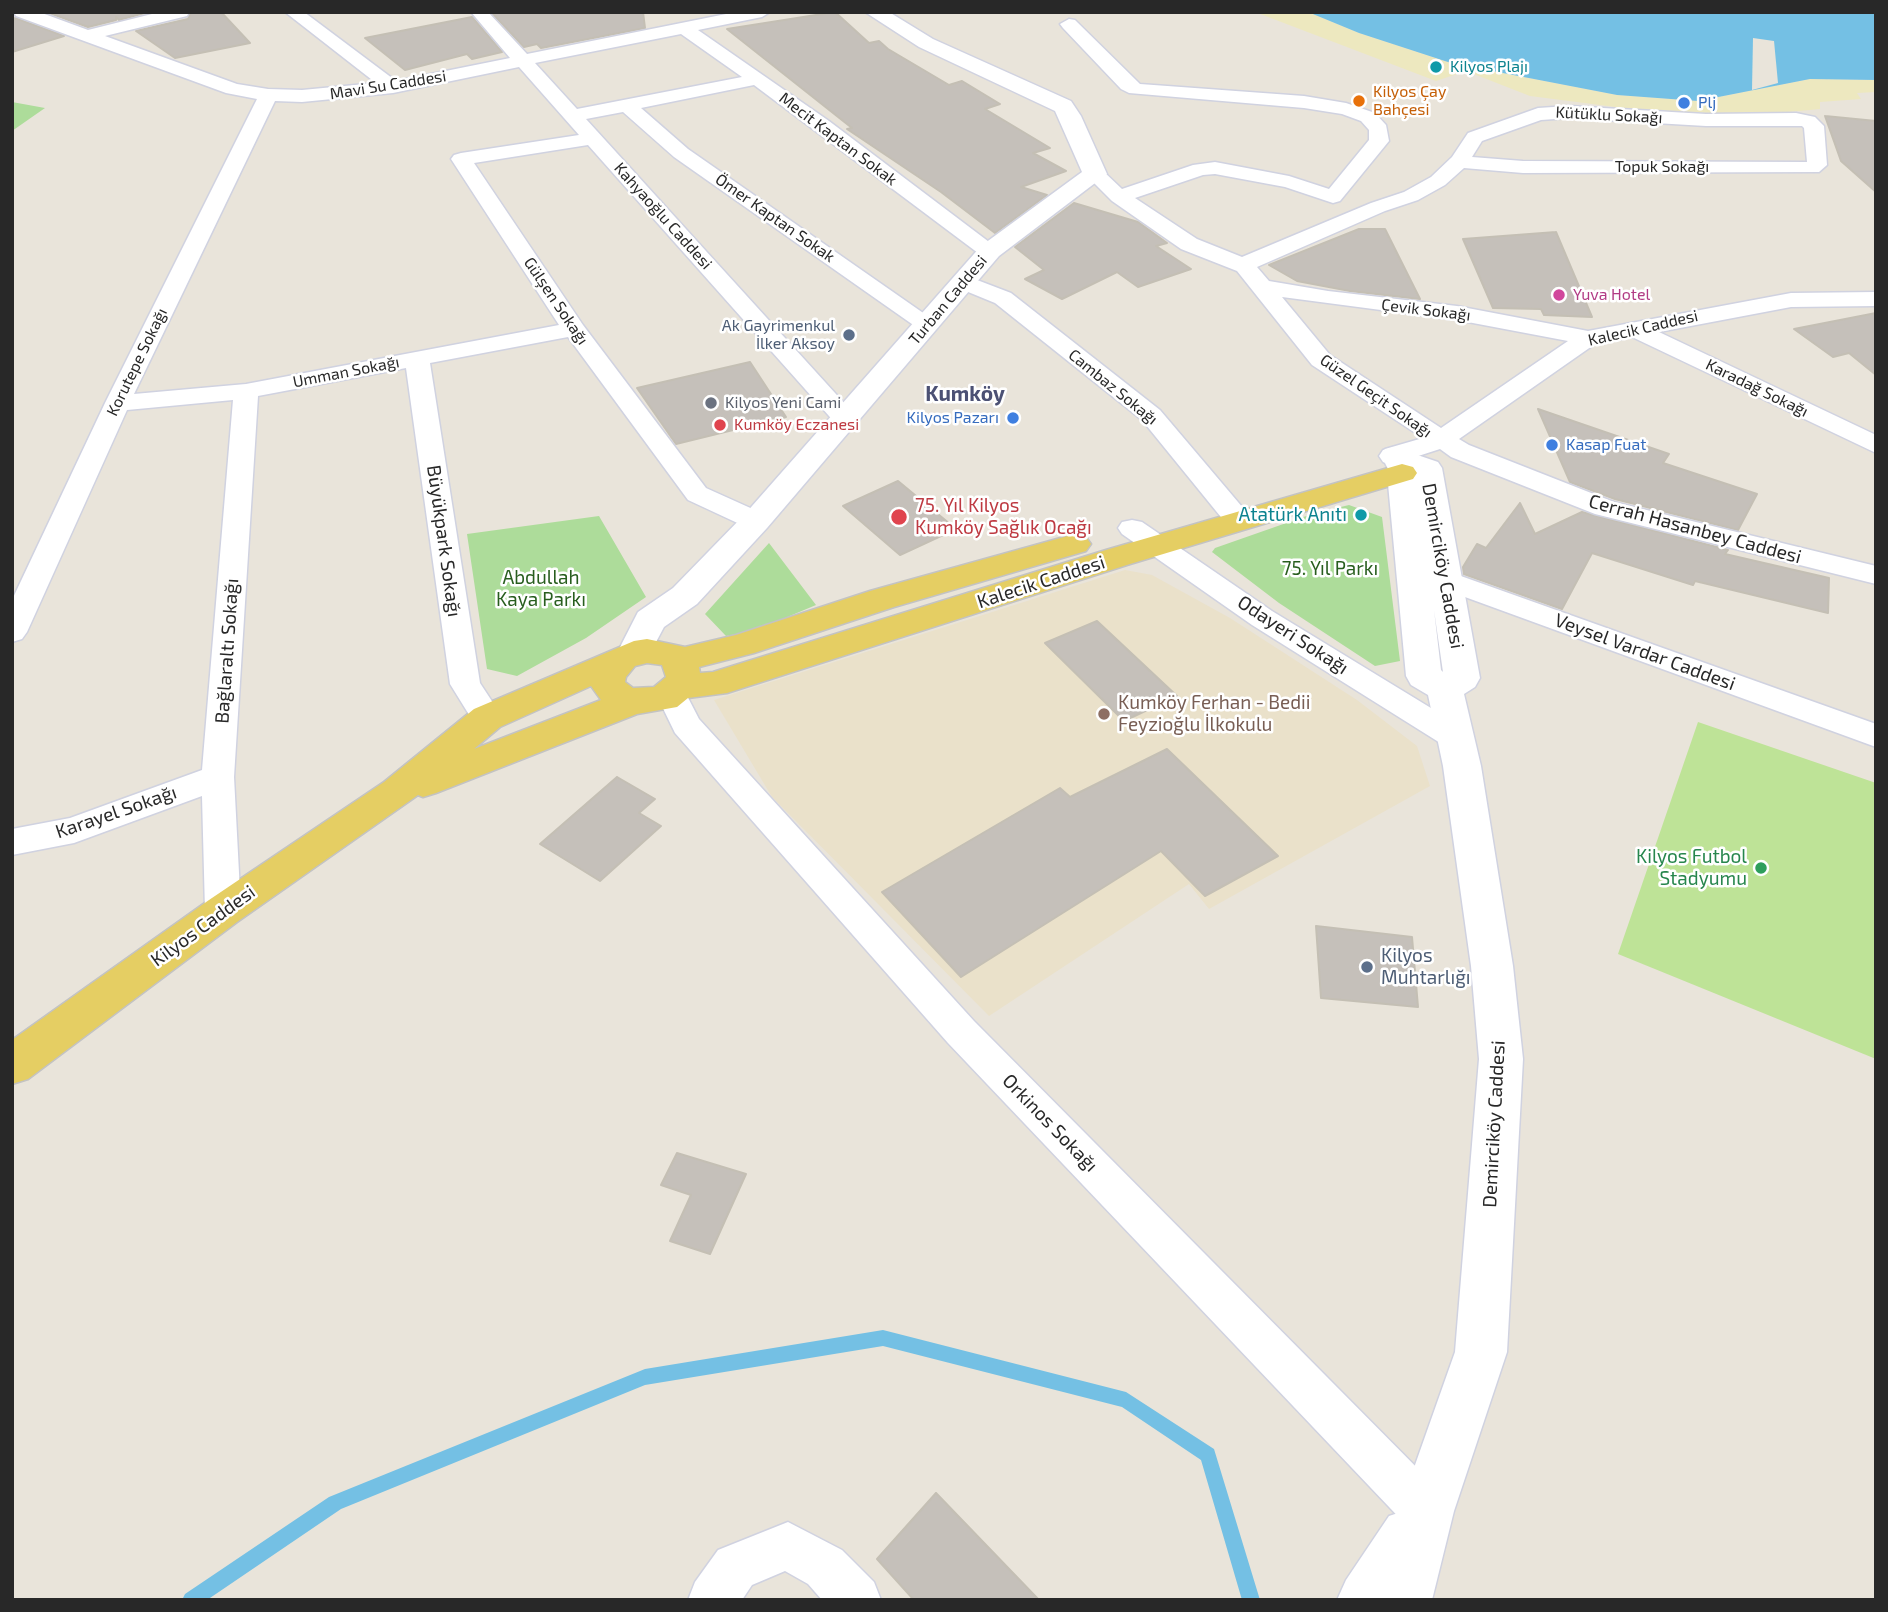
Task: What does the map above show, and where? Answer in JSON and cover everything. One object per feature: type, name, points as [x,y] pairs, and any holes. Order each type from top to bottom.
[{"type":"main road","points":[[875,12],[926,43],[1063,106],[1095,174]]},
{"type":"main road","name":"Turban Caddesi","points":[[657,681],[685,596],[846,420],[990,251],[1095,174]]},
{"type":"main road","name":"Kalecik Caddesi","points":[[657,681],[714,684],[1145,536],[1416,459]]},
{"type":"main road","name":"Demirciköy Caddesi","points":[[1403,1600],[1426,1511],[1481,1352],[1501,1059],[1492,966],[1456,738],[1445,689],[1423,676],[1412,575],[1416,459]]},
{"type":"main road","name":"Demirciköy Caddesi","points":[[1416,459],[1448,581],[1462,678],[1445,689]]},
{"type":"main road","points":[[397,792],[487,718],[657,681]]},
{"type":"main road","points":[[397,792],[657,681]]},
{"type":"main road","name":"Kilyos Caddesi","points":[[12,1065],[223,911],[397,792]]},
{"type":"main road","name":"Demirciköy Caddesi","points":[[1366,1600],[1426,1511]]},
{"type":"street","name":"Mavi Su Caddesi","points":[[22,12],[233,89],[268,95],[302,96],[393,87],[522,62],[683,20],[704,24],[762,12]]},
{"type":"street","points":[[86,36],[181,12]]},
{"type":"street","points":[[293,12],[393,87]]},
{"type":"street","name":"Kahyaoğlu Caddesi","points":[[479,12],[846,420]]},
{"type":"street","name":"Mecit Kaptan Sokak","points":[[683,20],[990,251]]},
{"type":"street","points":[[1069,24],[1128,85],[1136,89],[1304,102],[1346,109],[1368,117],[1379,129],[1379,141],[1333,197]]},
{"type":"street","points":[[573,116],[758,79]]},
{"type":"street","name":"Korutepe Sokağı","points":[[12,632],[117,403],[268,95]]},
{"type":"street","name":"Ömer Kaptan Sokak","points":[[628,106],[681,153],[927,324]]},
{"type":"street","name":"Kütüklu Sokağı","points":[[1245,266],[1251,261],[1378,207],[1411,196],[1438,181],[1460,161],[1475,138],[1538,114],[1553,111],[1706,120],[1808,121]]},
{"type":"street","name":"Topuk Sokağı","points":[[1460,161],[1523,167],[1812,168],[1817,165],[1817,153],[1814,127],[1808,121]]},
{"type":"street","name":"Gülşen Sokağı","points":[[594,138],[461,159],[574,330],[697,494],[756,521]]},
{"type":"street","name":"Güzel Geçit Sokağı","points":[[1095,174],[1119,197],[1189,244],[1245,266],[1321,360],[1423,425],[1416,459]]},
{"type":"street","points":[[1119,197],[1185,176],[1236,180],[1378,207]]},
{"type":"street","name":"Cambaz Sokağı","points":[[964,282],[1003,298],[1151,415],[1232,512]]},
{"type":"street","name":"Çevik Sokağı","points":[[1263,287],[1328,298],[1457,313],[1588,338]]},
{"type":"street","name":"Kalecik Caddesi","points":[[1416,459],[1479,411],[1522,385],[1588,338],[1720,311],[1791,300],[1875,299]]},
{"type":"street","name":"Umman Sokağı","points":[[117,403],[246,391],[574,330]]},
{"type":"street","name":"Karadağ Sokağı","points":[[1637,330],[1876,445]]},
{"type":"street","name":"Büyükpark Sokağı","points":[[417,358],[464,684],[487,718]]},
{"type":"street","name":"Bağlaraltı Sokağı","points":[[223,911],[219,777],[246,391]]},
{"type":"street","name":"Cerrah Hasanbey Caddesi","points":[[1416,459],[1460,451],[1605,508],[1869,568]]},
{"type":"street","name":"Odayeri Sokağı","points":[[1145,536],[1262,618],[1456,738]]},
{"type":"street","name":"Veysel Vardar Caddesi","points":[[1412,575],[1448,581],[1876,736]]},
{"type":"street","name":"Orkinos Sokağı","points":[[657,681],[961,1032],[1426,1511]]},
{"type":"street","name":"Karayel Sokağı","points":[[12,842],[75,830],[219,777]]},
{"type":"street","points":[[713,1600],[736,1567],[788,1546],[825,1567],[856,1600]]},
{"type":"shaded area","points":[[1125,570],[1152,575],[1230,618],[1357,700],[1417,746],[1430,786],[1209,909],[1189,884],[989,1016],[772,797],[714,700]]},
{"type":"green space","points":[[12,102],[45,108],[12,131]]},
{"type":"green space","name":"75. Yıl Parkı","points":[[1349,505],[1382,517],[1400,661],[1375,666],[1279,603],[1212,552],[1215,548],[1312,514]]},
{"type":"green space","name":"Abdullah Kaya Parkı","points":[[599,516],[646,597],[586,638],[517,676],[487,669],[467,534]]},
{"type":"green space","points":[[769,543],[816,605],[754,631],[726,636],[705,614]]},
{"type":"green space","name":"Kilyos Futbol Stadyumu","points":[[1698,722],[1876,783],[1876,1059],[1618,954]]},
{"type":"sand","name":"Kilyos Plajı","points":[[1255,12],[1308,12],[1359,33],[1451,63],[1617,95],[1698,101],[1810,79],[1876,80],[1876,92],[1857,93],[1861,99],[1820,102],[1820,109],[1757,115],[1639,110],[1530,96],[1466,71],[1436,81]]},
{"type":"water","points":[[1308,12],[1876,12],[1876,80],[1810,79],[1698,101],[1617,95],[1451,63],[1359,33]]},
{"type":"pier","points":[[1753,38],[1774,41],[1778,83],[1752,90]]},
{"type":"building","points":[[47,12],[148,12],[119,20],[116,17],[116,20],[88,27]]},
{"type":"building","points":[[191,12],[221,12],[250,43],[175,58],[136,31],[188,19]]},
{"type":"building","points":[[643,12],[645,28],[541,48],[537,44],[524,47],[492,13]]},
{"type":"building","points":[[835,12],[869,43],[879,41],[949,85],[962,81],[1000,104],[985,109],[1050,148],[1033,153],[1066,171],[1021,187],[1047,195],[995,233],[941,192],[847,129],[852,128],[727,29]]},
{"type":"building","points":[[472,17],[502,52],[472,59],[467,54],[405,70],[365,38]]},
{"type":"building","points":[[15,18],[64,36],[12,52],[12,24]]},
{"type":"building","points":[[1825,116],[1876,121],[1876,192],[1841,161]]},
{"type":"building","points":[[1074,203],[1138,222],[1167,243],[1156,246],[1191,269],[1138,287],[1117,272],[1062,299],[1025,279],[1044,270],[1015,247]]},
{"type":"building","points":[[1359,229],[1385,229],[1420,299],[1350,291],[1297,281],[1269,265]]},
{"type":"building","points":[[1556,232],[1592,317],[1544,315],[1541,309],[1493,308],[1463,239]]},
{"type":"building","points":[[1876,313],[1876,375],[1849,353],[1833,357],[1794,329]]},
{"type":"building","name":"Kilyos Yeni Cami","points":[[750,362],[786,417],[676,444],[637,388]]},
{"type":"building","points":[[1538,409],[1669,454],[1663,463],[1757,494],[1738,530],[1615,499],[1570,482]]},
{"type":"building","name":"75. Yıl Kilyos Kumköy Sağlık Ocağı","points":[[898,481],[956,529],[900,555],[843,506]]},
{"type":"building","points":[[1520,503],[1535,534],[1582,512],[1728,550],[1725,554],[1829,578],[1828,613],[1695,581],[1693,585],[1592,553],[1562,609],[1464,574],[1463,567],[1477,544],[1486,548]]},
{"type":"building","points":[[1097,621],[1177,696],[1124,721],[1045,643]]},
{"type":"building","points":[[1167,749],[1278,856],[1205,896],[1161,851],[961,977],[882,892],[1060,788],[1070,797]]},
{"type":"building","points":[[617,777],[655,799],[639,813],[661,826],[600,881],[540,844]]},
{"type":"building","name":"Kilyos Muhtarlığı","points":[[1316,926],[1412,937],[1418,1007],[1321,998]]},
{"type":"building","points":[[677,1153],[746,1174],[710,1254],[670,1241],[691,1195],[661,1185]]},
{"type":"building","points":[[936,1493],[1039,1600],[914,1600],[877,1559]]},
{"type":"waterway","points":[[191,1600],[335,1503],[645,1377],[883,1338],[1126,1400],[1208,1455],[1251,1600]]},
{"type":"place","name":"Kilyos Plajı","points":[[1436,67]]},
{"type":"place","name":"Kilyos Çay Bahçesi","points":[[1359,101]]},
{"type":"place","name":"Plj","points":[[1684,103]]},
{"type":"place","name":"Yuva Hotel","points":[[1559,295]]},
{"type":"place","name":"Ak Gayrimenkul İlker Aksoy","points":[[849,335]]},
{"type":"place","name":"Kilyos Yeni Cami","points":[[711,403]]},
{"type":"place","name":"Kilyos Pazarı","points":[[1013,418]]},
{"type":"place","name":"Kumköy Eczanesi","points":[[720,425]]},
{"type":"place","name":"Kasap Fuat","points":[[1552,445]]},
{"type":"place","name":"Atatürk Anıtı","points":[[1361,515]]},
{"type":"place","name":"75. Yıl Kilyos Kumköy Sağlık Ocağı","points":[[899,517]]},
{"type":"place","name":"Kumköy Ferhan - Bedii Feyzioğlu İlkokulu","points":[[1104,714]]},
{"type":"place","name":"Kilyos Futbol Stadyumu","points":[[1761,868]]},
{"type":"place","name":"Kilyos Muhtarlığı","points":[[1367,967]]},
{"type":"district","name":"Kumköy","points":[[965,394]]}]
